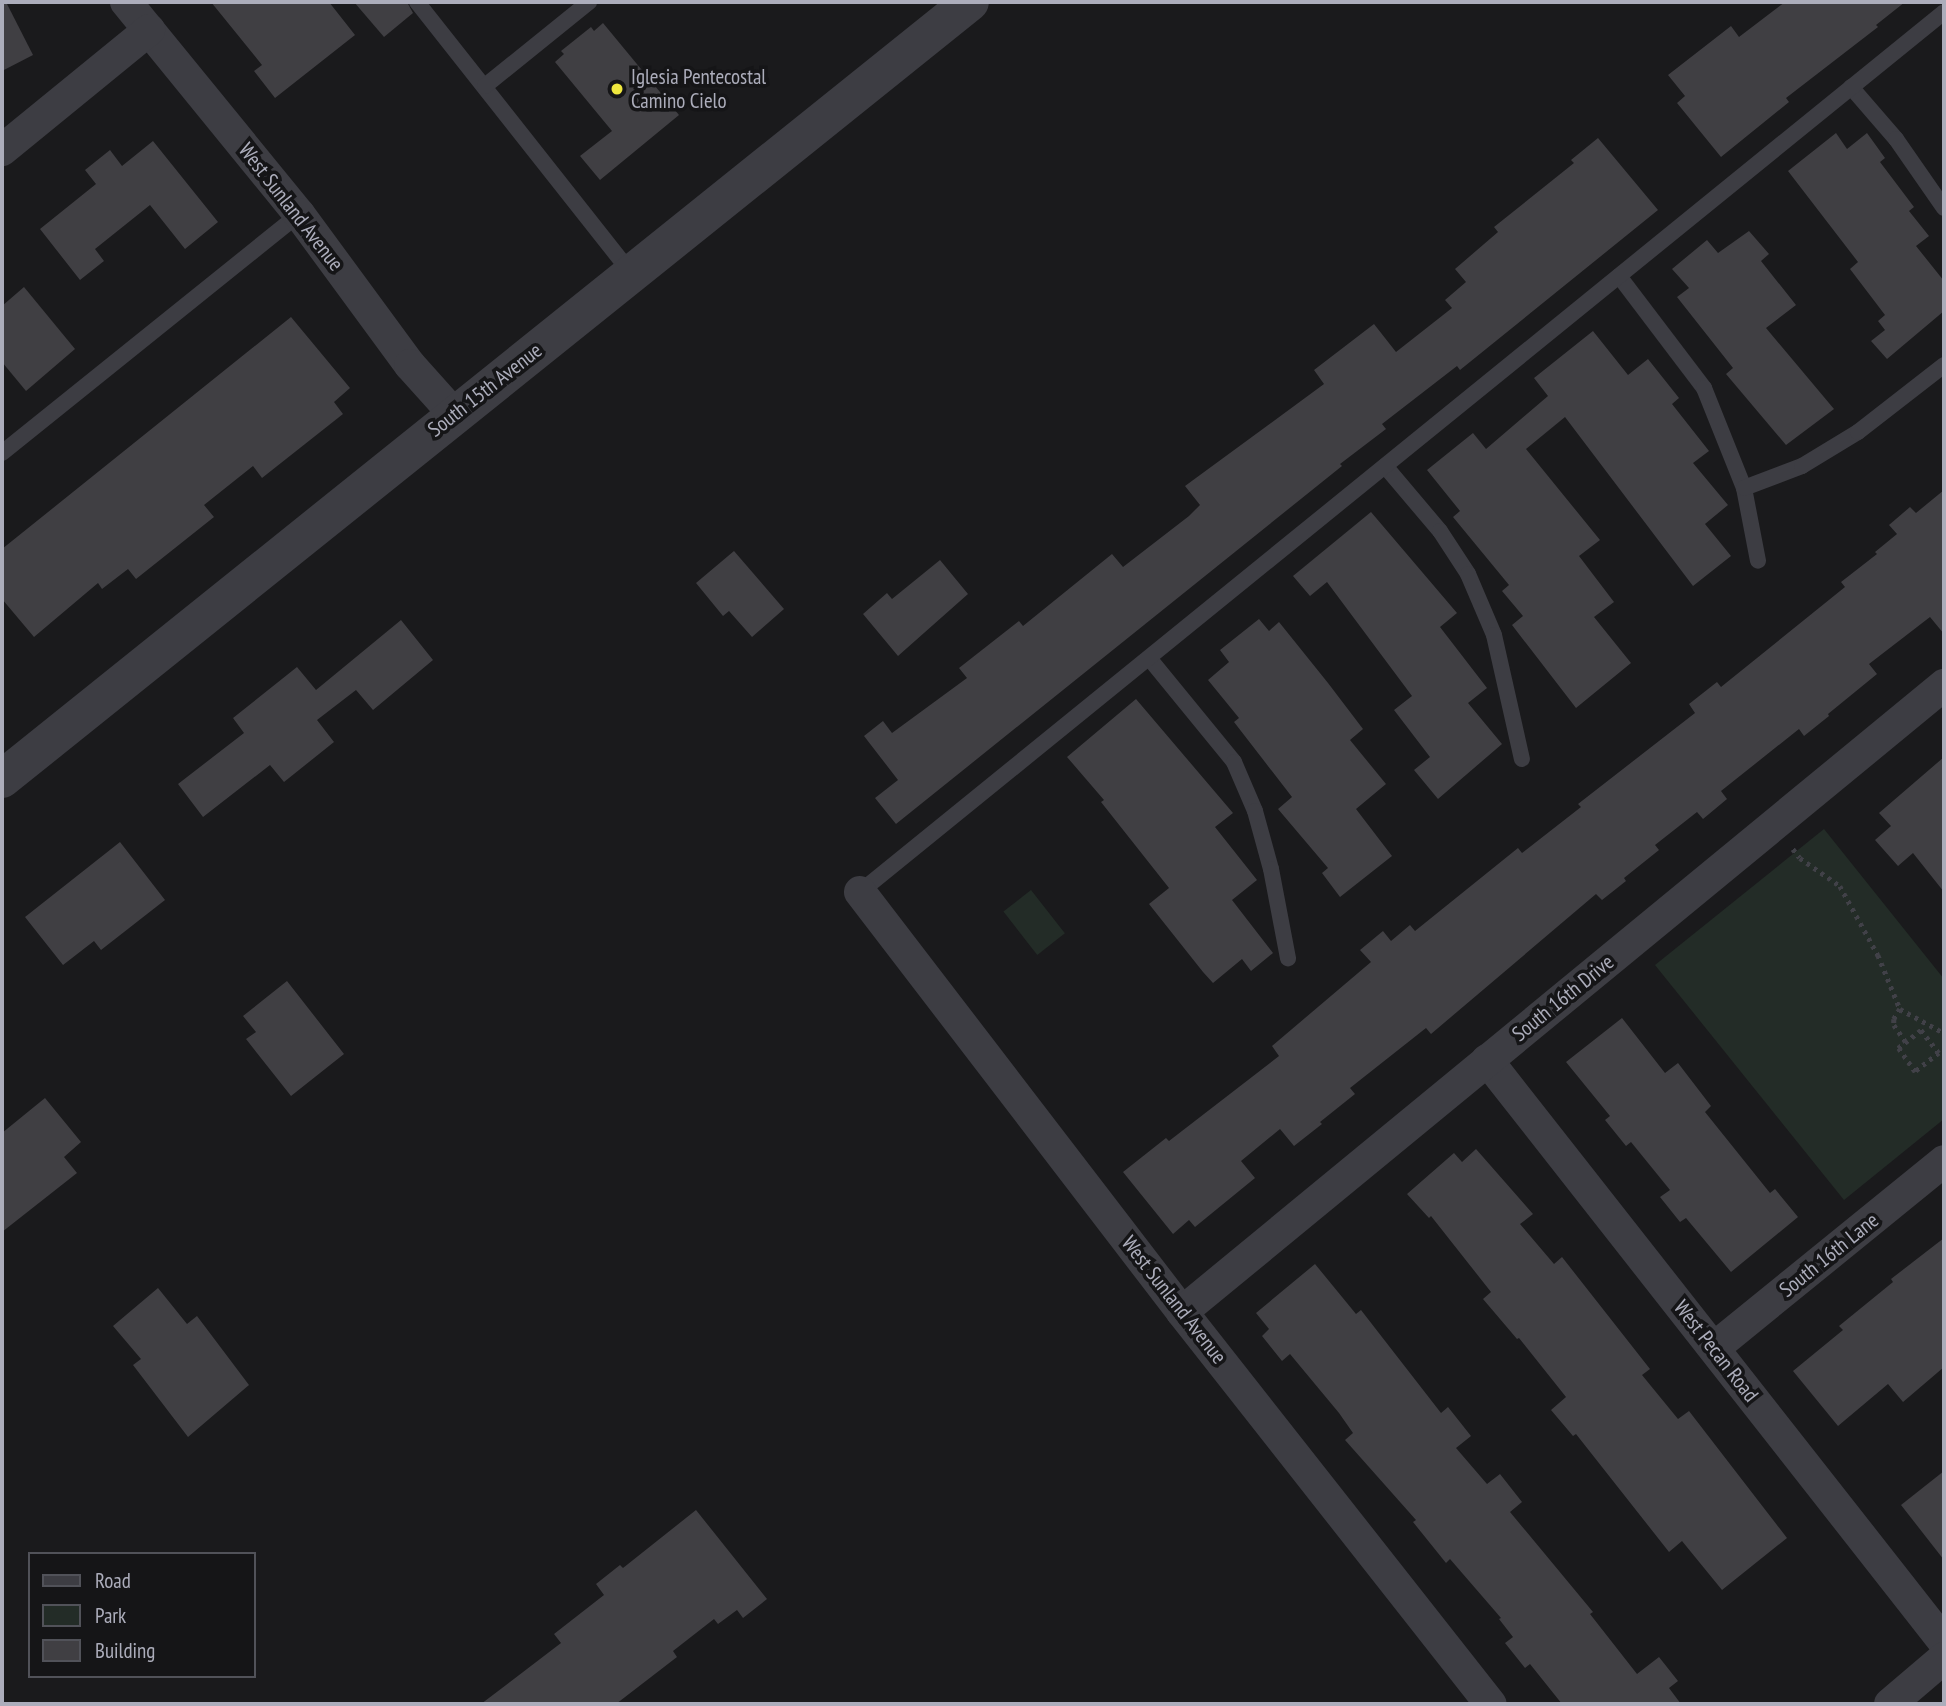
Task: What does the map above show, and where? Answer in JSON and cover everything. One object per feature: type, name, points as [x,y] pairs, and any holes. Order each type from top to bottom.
[{"type":"street","name":"West Sunland Avenue","points":[[126,2],[299,214],[410,365],[454,414]]},
{"type":"street","name":"South 15th Avenue","points":[[2,779],[970,2]]},
{"type":"street","points":[[2,150],[149,30]]},
{"type":"street","name":"South 16th Drive","points":[[1182,1312],[1944,685]]},
{"type":"street","name":"West Sunland Avenue","points":[[860,892],[1182,1312],[1491,1704]]},
{"type":"street","name":"West Pecan Road","points":[[1487,1060],[1944,1642]]},
{"type":"street","name":"South 16th Lane","points":[[1714,1349],[1944,1161]]},
{"type":"street","points":[[1890,1704],[1944,1658]]},
{"type":"lane","points":[[417,2],[632,274]]},
{"type":"lane","points":[[485,86],[589,2]]},
{"type":"lane","points":[[860,892],[1944,12]]},
{"type":"lane","points":[[1851,88],[1896,139],[1937,193],[1944,208]]},
{"type":"lane","points":[[2,453],[299,214]]},
{"type":"lane","points":[[1619,276],[1704,388],[1744,488],[1758,561]]},
{"type":"lane","points":[[1744,488],[1802,466],[1858,432],[1944,365]]},
{"type":"lane","points":[[1385,466],[1440,531],[1468,574],[1494,635],[1522,759]]},
{"type":"lane","points":[[1149,658],[1234,762],[1255,811],[1268,858],[1288,958]]},
{"type":"path","points":[[1772,826],[1800,858],[1840,886],[1878,955],[1900,1009],[1944,1033]]},
{"type":"path","points":[[1900,1009],[1894,1019],[1895,1025],[1906,1042]]},
{"type":"path","points":[[1922,1030],[1939,1053],[1915,1072],[1898,1048],[1906,1042],[1922,1030]]},
{"type":"green space","points":[[1824,829],[1944,979],[1944,1119],[1844,1200],[1655,965]]},
{"type":"green space","points":[[1031,890],[1065,933],[1037,955],[1003,912]]},
{"type":"building","points":[[2,2],[6,2],[33,55],[2,71]]},
{"type":"building","points":[[211,2],[329,2],[355,35],[275,98],[254,71],[262,65]]},
{"type":"building","points":[[354,2],[407,2],[413,13],[384,37]]},
{"type":"building","points":[[1785,2],[1905,2],[1876,25],[1878,27],[1786,98],[1789,102],[1721,157],[1677,103],[1685,96],[1668,75],[1731,26],[1739,37]]},
{"type":"building","name":"Iglesia Pentecostal Camino Cielo","points":[[603,23],[679,115],[600,180],[580,156],[612,131],[555,62],[564,54],[561,51],[591,27],[594,31]]},
{"type":"building","points":[[1836,133],[1847,149],[1867,133],[1885,158],[1880,162],[1914,207],[1909,211],[1929,236],[1916,246],[1944,281],[1944,311],[1887,359],[1871,341],[1885,330],[1878,321],[1885,315],[1850,269],[1858,262],[1788,171]]},
{"type":"building","points":[[1598,138],[1658,210],[1460,370],[1457,366],[1382,424],[1386,429],[1340,464],[1342,466],[896,824],[875,798],[898,780],[864,736],[883,721],[892,733],[967,678],[959,668],[1019,621],[1023,626],[1112,554],[1123,567],[1189,516],[1200,505],[1185,486],[1324,384],[1314,370],[1374,324],[1396,352],[1452,308],[1445,300],[1466,282],[1455,269],[1498,232],[1494,227],[1574,163],[1571,160]]},
{"type":"building","points":[[153,141],[218,222],[185,249],[150,205],[95,249],[104,261],[80,280],[40,229],[96,184],[85,170],[110,150],[122,166]]},
{"type":"building","points":[[1749,231],[1769,254],[1761,261],[1796,305],[1766,328],[1834,409],[1786,445],[1726,374],[1733,368],[1677,297],[1689,288],[1672,269],[1707,240],[1718,253]]},
{"type":"building","points":[[24,287],[75,349],[26,391],[2,362],[2,306]]},
{"type":"building","points":[[291,317],[350,388],[334,402],[343,414],[262,478],[253,466],[204,505],[214,517],[136,579],[128,569],[102,589],[98,583],[34,637],[2,599],[2,549]]},
{"type":"building","points":[[1593,331],[1628,375],[1648,359],[1679,398],[1672,404],[1709,451],[1693,463],[1728,505],[1705,524],[1731,556],[1693,586],[1565,417],[1526,449],[1600,540],[1579,556],[1614,602],[1594,617],[1631,663],[1576,708],[1512,625],[1523,616],[1502,591],[1509,585],[1453,517],[1460,511],[1427,470],[1473,433],[1486,449],[1548,396],[1534,378]]},
{"type":"building","points":[[1944,490],[1944,634],[1930,617],[1869,664],[1877,674],[1828,714],[1829,716],[1804,736],[1799,729],[1721,791],[1727,799],[1703,819],[1697,812],[1655,845],[1659,850],[1624,878],[1626,881],[1602,900],[1596,894],[1431,1034],[1426,1028],[1350,1088],[1355,1094],[1294,1146],[1280,1129],[1241,1161],[1255,1178],[1195,1227],[1189,1220],[1173,1234],[1123,1172],[1166,1138],[1169,1141],[1279,1056],[1272,1046],[1371,962],[1360,950],[1383,931],[1391,941],[1410,925],[1415,931],[1518,848],[1522,853],[1581,807],[1578,804],[1695,713],[1689,704],[1717,682],[1721,687],[1845,587],[1841,582],[1877,554],[1875,552],[1897,534],[1889,525],[1910,507],[1916,513]]},
{"type":"building","points":[[1371,512],[1457,613],[1440,627],[1487,688],[1468,703],[1502,744],[1438,799],[1414,770],[1430,757],[1394,710],[1412,696],[1327,582],[1310,596],[1293,576]]},
{"type":"building","points":[[734,551],[784,609],[752,637],[729,611],[723,616],[696,583]]},
{"type":"building","points":[[940,560],[968,594],[898,656],[863,614],[887,593],[892,599]]},
{"type":"building","points":[[1259,619],[1269,631],[1279,622],[1328,683],[1363,729],[1350,740],[1386,784],[1356,809],[1392,856],[1340,897],[1322,873],[1328,868],[1278,809],[1292,797],[1234,722],[1239,718],[1208,680],[1229,662],[1220,650]]},
{"type":"building","points":[[401,620],[433,660],[373,710],[356,690],[317,720],[334,742],[284,782],[270,765],[203,817],[178,784],[244,733],[233,718],[297,667],[316,690]]},
{"type":"building","points":[[1136,699],[1233,813],[1215,827],[1257,880],[1232,900],[1273,953],[1251,971],[1242,959],[1213,983],[1203,972],[1149,904],[1169,888],[1101,802],[1104,800],[1067,757]]},
{"type":"building","points":[[1944,757],[1944,892],[1913,853],[1898,866],[1875,840],[1891,826],[1879,813]]},
{"type":"building","points":[[120,842],[165,900],[101,950],[94,941],[63,965],[25,917]]},
{"type":"building","points":[[287,981],[344,1054],[291,1096],[246,1039],[256,1032],[243,1016]]},
{"type":"building","points":[[1622,1018],[1665,1073],[1678,1063],[1711,1106],[1705,1112],[1770,1193],[1775,1189],[1798,1217],[1731,1272],[1686,1218],[1680,1222],[1660,1197],[1670,1190],[1631,1142],[1626,1146],[1605,1120],[1610,1116],[1566,1062]]},
{"type":"building","points":[[45,1098],[81,1142],[64,1157],[77,1173],[2,1232],[2,1133]]},
{"type":"building","points":[[1476,1149],[1533,1214],[1520,1224],[1554,1264],[1562,1257],[1650,1369],[1642,1375],[1678,1419],[1689,1411],[1787,1538],[1722,1590],[1682,1541],[1669,1552],[1576,1434],[1573,1436],[1551,1410],[1566,1397],[1519,1338],[1517,1339],[1483,1299],[1491,1292],[1431,1216],[1429,1218],[1407,1194],[1454,1153],[1462,1162]]},
{"type":"building","points":[[1944,1238],[1944,1367],[1903,1402],[1888,1384],[1838,1426],[1793,1371],[1843,1330],[1839,1326],[1893,1282],[1891,1279]]},
{"type":"building","points":[[1315,1264],[1356,1314],[1361,1310],[1441,1413],[1448,1407],[1471,1436],[1456,1448],[1487,1484],[1500,1474],[1522,1502],[1510,1512],[1593,1612],[1590,1614],[1637,1674],[1659,1657],[1678,1681],[1669,1688],[1681,1704],[1562,1704],[1530,1664],[1525,1668],[1505,1643],[1513,1637],[1499,1619],[1501,1618],[1450,1559],[1446,1563],[1413,1522],[1416,1520],[1345,1440],[1353,1433],[1339,1413],[1290,1354],[1282,1361],[1262,1336],[1269,1329],[1256,1313]]},
{"type":"building","points":[[158,1288],[187,1324],[197,1316],[249,1385],[188,1437],[133,1365],[141,1359],[113,1326]]},
{"type":"building","points":[[1944,1471],[1944,1560],[1901,1505]]},
{"type":"building","points":[[696,1510],[767,1599],[743,1618],[737,1610],[718,1624],[714,1619],[673,1651],[677,1657],[616,1704],[481,1704],[561,1643],[554,1634],[604,1595],[596,1584],[620,1565],[623,1568]]},
{"type":"place","name":"Iglesia Pentecostal Camino Cielo","points":[[617,89]]}]
